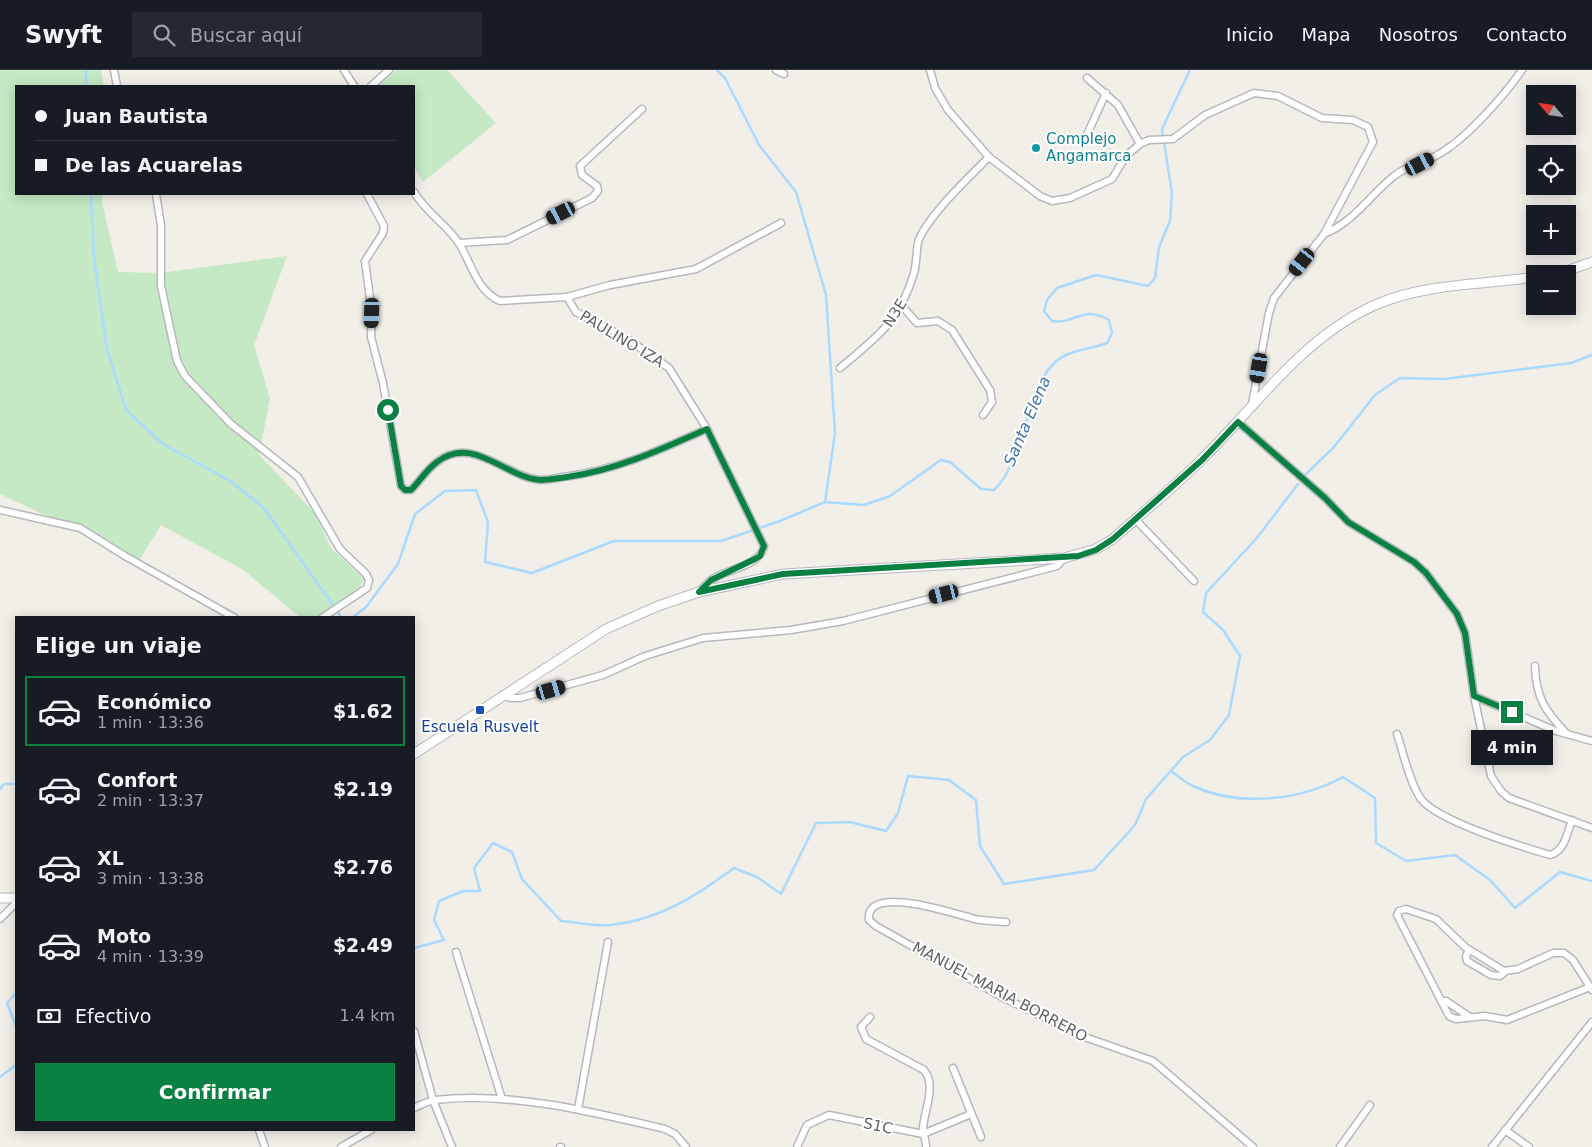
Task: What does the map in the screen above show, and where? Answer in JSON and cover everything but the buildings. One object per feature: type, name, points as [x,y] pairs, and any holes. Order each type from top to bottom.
[{"type":"main road","points":[[1576,268],[1592,262]]},
{"type":"main road","points":[[415,753],[606,629],[658,606],[699,592],[783,574],[1064,558],[1096,550],[1113,539],[1202,460],[1238,422],[1252,404],[1327,333],[1376,304],[1427,289],[1526,278]]},
{"type":"main road","points":[[0,898],[15,898]]},
{"type":"street","points":[[114,70],[118,85]]},
{"type":"street","points":[[344,70],[353,85]]},
{"type":"street","points":[[372,85],[389,70]]},
{"type":"street","points":[[776,70],[784,74]]},
{"type":"street","points":[[930,70],[934,88],[948,110],[989,157],[1040,196],[1052,201],[1070,198],[1112,179],[1126,156],[1140,144],[1149,140],[1173,139],[1205,115],[1245,95],[1261,92],[1278,96],[1322,118],[1361,122],[1368,127],[1373,142],[1324,234],[1274,298],[1269,313],[1252,404]]},
{"type":"street","points":[[1324,234],[1337,229],[1349,220],[1395,175],[1440,154],[1453,145],[1478,121],[1522,70]]},
{"type":"street","points":[[1087,78],[1106,92],[1118,105],[1140,144]]},
{"type":"street","points":[[1085,139],[1106,92]]},
{"type":"street","points":[[459,243],[507,240],[592,198],[598,191],[597,186],[582,175],[580,166],[642,109]]},
{"type":"street","name":"N3E","points":[[840,368],[890,324],[902,306],[914,272],[919,240],[960,186],[989,157]]},
{"type":"street","name":"PAULINO IZA","points":[[415,194],[422,207],[459,243],[482,288],[490,296],[500,301],[567,298],[576,312],[626,338],[669,368],[707,429],[750,521],[764,546],[760,556],[711,580],[699,592]]},
{"type":"street","points":[[368,195],[384,226],[365,261],[372,313],[372,337],[383,383],[401,486],[405,490],[411,490],[438,461],[449,455],[470,454],[485,456],[516,473],[540,480],[591,474],[640,458],[707,429]]},
{"type":"street","points":[[156,197],[161,226],[160,273],[164,303],[177,361],[185,376],[231,424],[298,477],[340,549],[366,574],[369,580],[367,588],[325,616]]},
{"type":"street","points":[[567,298],[610,285],[696,269],[781,223]]},
{"type":"street","points":[[902,306],[917,323],[938,321],[952,330],[990,390],[992,402],[983,415]]},
{"type":"street","points":[[1238,422],[1325,498],[1348,522],[1414,562],[1426,573],[1457,614],[1465,633],[1474,696],[1491,776],[1495,784],[1509,798],[1592,828]]},
{"type":"street","points":[[0,510],[80,528],[125,556],[231,616]]},
{"type":"street","points":[[1135,519],[1194,581]]},
{"type":"street","points":[[502,695],[520,698],[603,675],[645,656],[703,638],[791,630],[843,621],[1057,566],[1064,558]]},
{"type":"street","points":[[1535,666],[1537,686],[1543,704],[1568,735]]},
{"type":"street","points":[[1474,696],[1568,735],[1592,741]]},
{"type":"street","points":[[1397,734],[1417,793],[1433,808],[1490,836],[1550,855],[1562,847],[1572,820]]},
{"type":"street","name":"MANUEL MARIA BORRERO","points":[[1006,922],[977,919],[922,904],[898,902],[875,906],[870,910],[869,916],[869,920],[876,926],[1004,998],[1089,1039],[1154,1061],[1253,1147]]},
{"type":"street","points":[[0,919],[15,904]]},
{"type":"street","points":[[1469,950],[1466,956],[1467,961],[1491,975],[1500,976],[1506,971],[1554,953],[1564,953],[1573,960],[1591,988],[1507,1020],[1485,1016],[1452,1019],[1396,917],[1398,913],[1406,908],[1436,919],[1469,950],[1506,971]]},
{"type":"street","points":[[578,1109],[608,942]]},
{"type":"street","points":[[456,952],[502,1099]]},
{"type":"street","points":[[1441,1001],[1446,1001],[1470,1017]]},
{"type":"street","points":[[870,1017],[861,1027],[866,1039],[924,1070],[929,1077],[923,1134],[926,1138],[926,1147]]},
{"type":"street","points":[[1492,1147],[1592,1022]]},
{"type":"street","points":[[415,1035],[433,1100],[452,1147]]},
{"type":"street","points":[[953,1068],[982,1137]]},
{"type":"street","points":[[415,1108],[433,1100],[502,1099],[578,1109],[665,1128],[675,1134],[686,1147]]},
{"type":"street","points":[[1340,1147],[1370,1105]]},
{"type":"street","points":[[923,1134],[971,1114]]},
{"type":"street","name":"S1C","points":[[797,1147],[806,1125],[829,1115],[923,1134]]},
{"type":"street","points":[[1505,1130],[1529,1147]]},
{"type":"street","points":[[259,1131],[266,1147]]},
{"type":"street","points":[[341,1147],[368,1131]]},
{"type":"green space","points":[[0,70],[101,70],[104,85],[15,85],[15,195],[103,195],[102,202],[118,272],[160,273],[287,256],[254,345],[270,398],[259,455],[314,512],[331,548],[364,579],[352,600],[322,616],[299,616],[242,569],[161,525],[140,559],[0,494]]},
{"type":"green space","points":[[396,70],[447,70],[496,123],[423,182],[415,169],[415,85],[379,85]]},
{"type":"waterway","points":[[86,70],[86,85]]},
{"type":"waterway","points":[[717,70],[725,78],[759,145],[796,192],[826,295],[835,433],[825,502]]},
{"type":"waterway","name":"Santa Elena","points":[[355,616],[366,607],[398,564],[415,514],[445,491],[476,490],[488,522],[485,562],[532,573],[614,541],[721,541],[780,521],[825,502],[864,505],[890,496],[941,460],[950,462],[981,489],[994,490],[1014,458],[1034,397],[1042,379],[1053,365],[1066,355],[1107,343],[1112,333],[1109,320],[1092,314],[1085,314],[1067,320],[1052,321],[1044,311],[1047,300],[1057,288],[1096,275],[1148,286],[1155,278],[1159,247],[1170,221],[1172,193],[1162,129],[1190,70]]},
{"type":"waterway","points":[[91,195],[94,258],[107,349],[126,410],[163,444],[230,481],[264,508],[341,616]]},
{"type":"waterway","points":[[1305,475],[1334,447],[1375,395],[1400,378],[1444,379],[1571,363],[1592,355]]},
{"type":"waterway","points":[[415,948],[444,940],[434,920],[439,901],[463,891],[480,891],[474,868],[493,843],[512,852],[522,879],[561,921],[611,925],[645,918],[661,912],[706,888],[734,868],[757,877],[781,894],[816,823],[850,822],[886,831],[898,813],[908,776],[949,780],[976,800],[980,846],[1004,884],[1094,870],[1135,825],[1146,799],[1183,757],[1210,740],[1229,715],[1240,656],[1223,630],[1203,612],[1206,593],[1256,539],[1298,484]]},
{"type":"waterway","points":[[1171,771],[1193,786],[1211,793],[1249,799],[1288,796],[1326,785],[1343,777],[1375,798],[1376,843],[1406,861],[1455,855],[1490,880],[1515,908],[1560,872],[1592,881]]},
{"type":"waterway","points":[[0,789],[4,784],[15,784]]},
{"type":"waterway","points":[[15,994],[7,1003],[15,1023]]},
{"type":"waterway","points":[[0,1077],[15,1066]]},
{"type":"place","name":"Complejo Angamarca","points":[[1036,148]]},
{"type":"place","name":"Escuela Rusvelt","points":[[480,710]]},
{"type":"route","points":[[388,410],[401,486],[405,490],[411,490],[438,461],[449,455],[470,454],[485,456],[516,473],[540,480],[591,474],[640,458],[707,429],[750,521],[764,546],[760,556],[711,580],[699,592],[783,574],[1078,556],[1096,550],[1113,539],[1202,460],[1238,422],[1325,498],[1338,514],[1360,530],[1414,562],[1426,573],[1457,614],[1465,633],[1474,696],[1512,712]]}]
